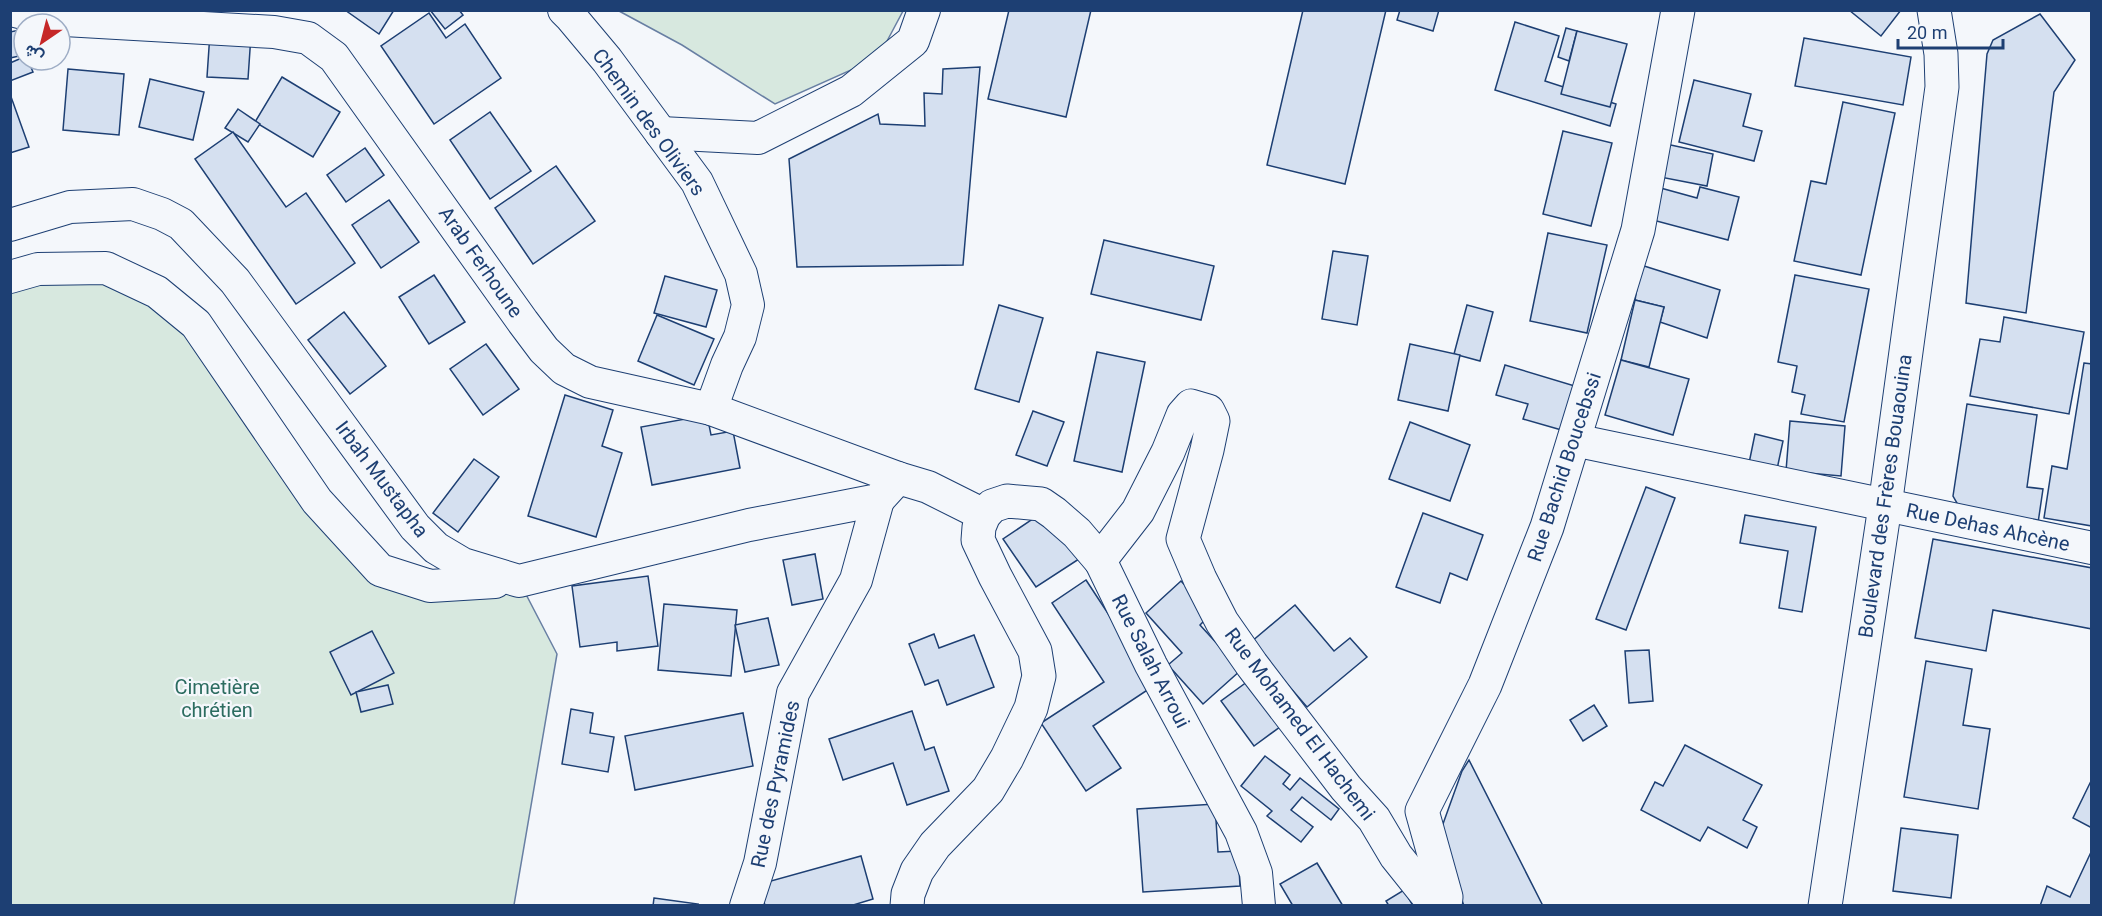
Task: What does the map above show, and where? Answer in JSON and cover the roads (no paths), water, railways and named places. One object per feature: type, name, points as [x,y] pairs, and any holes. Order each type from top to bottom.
[{"type":"main road","name":"Rue Bachid Boucebssi","points":[[1446,906],[1446,897],[1422,811],[1485,685],[1547,527],[1638,231],[1678,10]]},
{"type":"main road","name":"Boulevard des Frères Bouaouina","points":[[1825,906],[1885,506],[1942,87],[1941,54],[1934,10]]},
{"type":"main road","name":"Rue Mohamed El Hachemi","points":[[1100,560],[1138,511],[1168,452],[1183,415],[1191,406],[1208,411],[1213,421],[1208,450],[1183,539],[1200,579],[1222,622],[1252,665],[1346,789],[1374,819],[1396,856],[1436,906]]},
{"type":"main road","name":"Rue Salah Arroui","points":[[982,521],[992,506],[1007,501],[1041,504],[1077,533],[1100,560]]},
{"type":"main road","points":[[907,906],[908,894],[916,871],[935,845],[988,790],[1003,766],[1031,708],[1039,676],[1035,651],[978,540],[982,521]]},
{"type":"street","name":"Arab Ferhoune","points":[[11,10],[48,19],[274,32],[308,38],[334,57],[523,322],[544,350],[564,369],[590,382],[711,410],[888,489],[928,487],[982,521]]},
{"type":"street","name":"Chemin des Oliviers","points":[[564,10],[606,60],[697,182],[741,274],[748,305],[740,337],[711,410]]},
{"type":"street","points":[[662,133],[758,138],[850,91],[913,41],[924,10]]},
{"type":"street","name":"Irbah Mustapha","points":[[10,225],[70,207],[133,204],[162,214],[181,224],[235,281],[416,527],[436,549],[463,564],[519,581]]},
{"type":"street","points":[[10,277],[38,269],[106,268],[157,292],[196,324],[317,501],[380,570],[430,586],[519,581],[888,489]]},
{"type":"street","name":"Rue Dehas Ahcène","points":[[1574,440],[2091,548]]},
{"type":"street","name":"Rue des Pyramides","points":[[746,906],[760,863],[793,693],[856,580],[888,489]]},
{"type":"street","name":"Rue Salah Arroui","points":[[1100,560],[1151,665],[1241,832],[1256,873],[1259,906]]},
{"type":"park label","name":"Cimetière chrétien","points":[[217,698]]}]
